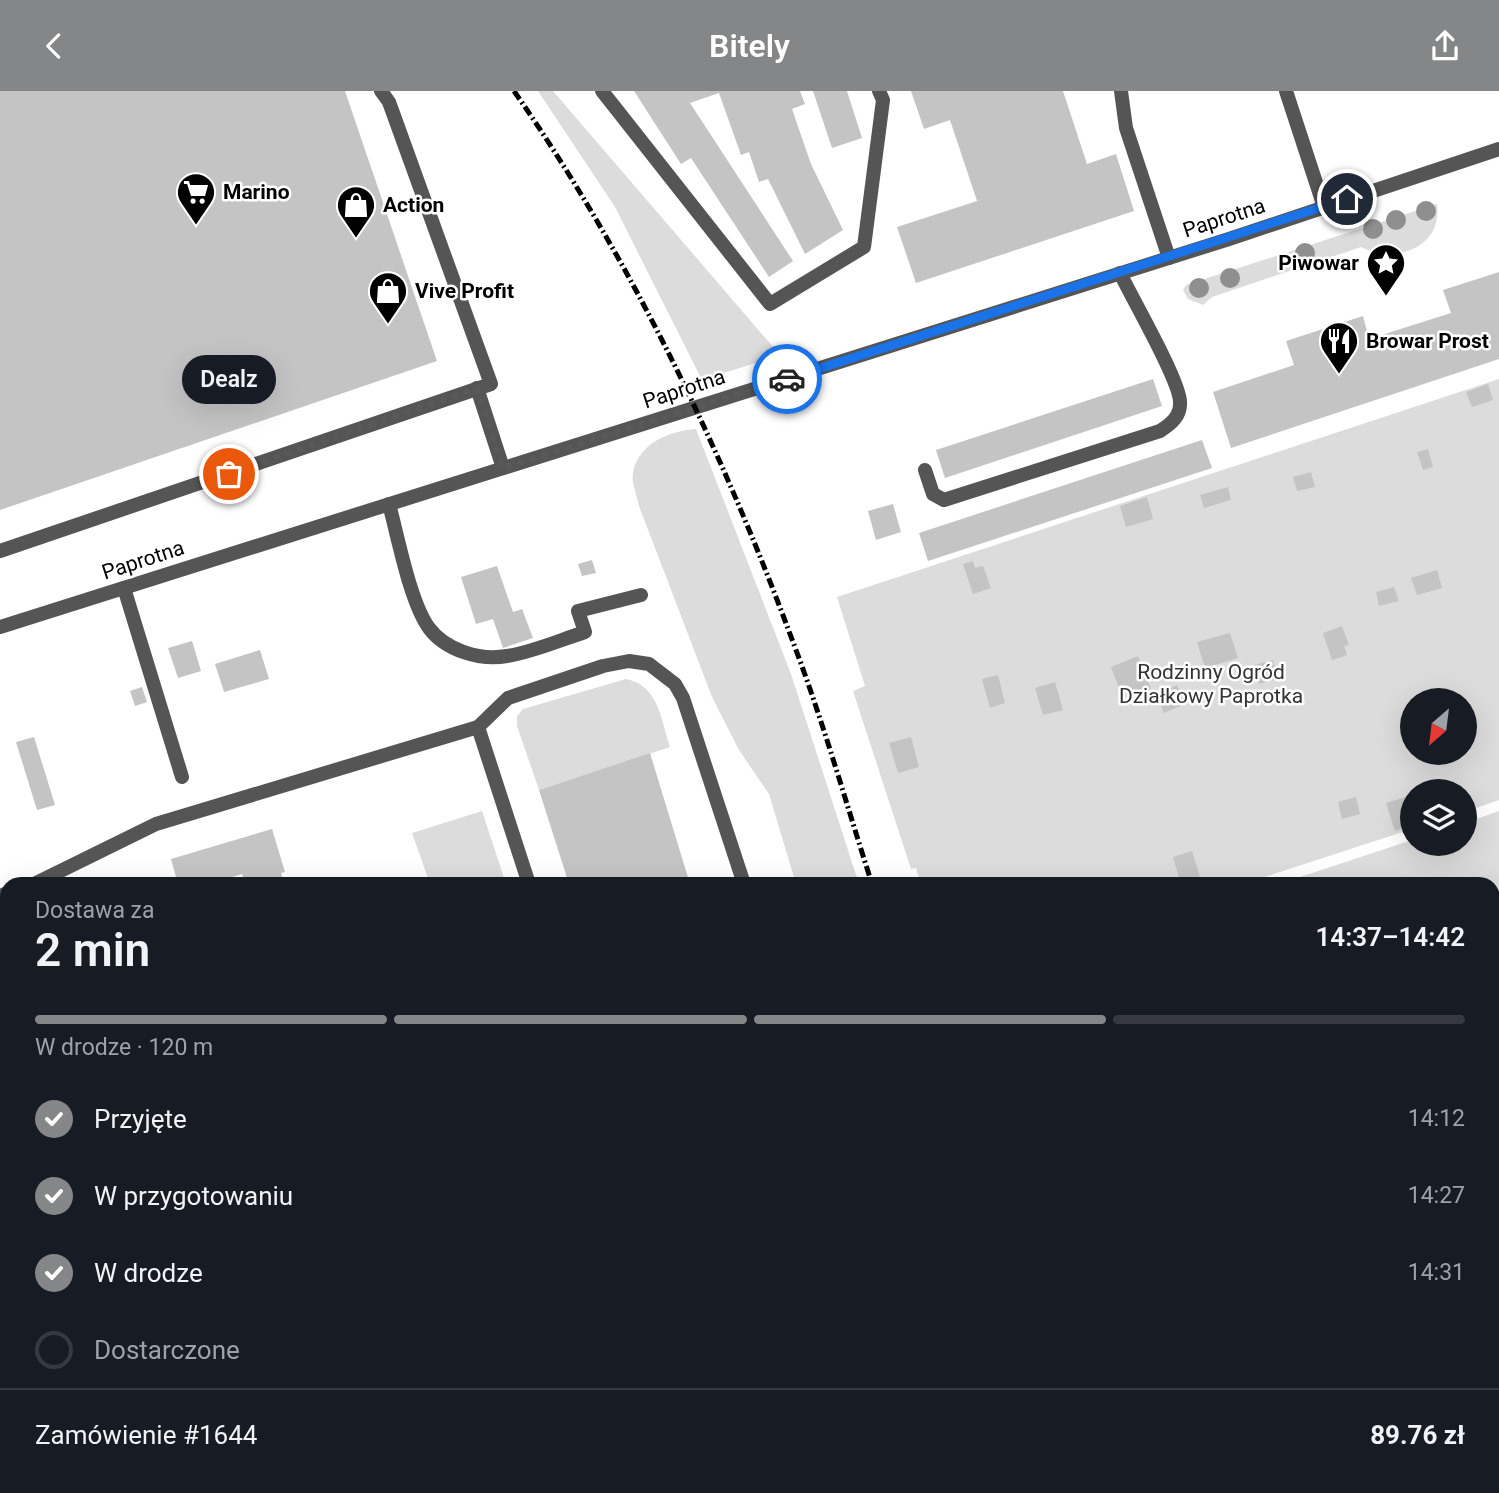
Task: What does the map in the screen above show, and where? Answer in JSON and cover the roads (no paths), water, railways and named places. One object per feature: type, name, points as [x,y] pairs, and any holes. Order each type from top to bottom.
[{"type":"street","points":[[0,551],[491,384],[389,102],[381,91]]},
{"type":"street","points":[[602,91],[770,305],[864,247],[883,100],[879,91]]},
{"type":"street","points":[[1121,91],[1126,128],[1170,258]]},
{"type":"street","points":[[1286,91],[1324,207]]},
{"type":"street","name":"Paprotna","points":[[0,627],[1170,258],[1499,149]]},
{"type":"street","points":[[925,470],[933,494],[944,500],[1160,431],[1172,423],[1179,414],[1178,390],[1120,273]]},
{"type":"street","points":[[477,388],[503,468]]},
{"type":"street","points":[[389,504],[416,600],[429,629],[457,650],[486,658],[508,656],[584,632],[578,611],[641,595]]},
{"type":"street","points":[[124,588],[182,777]]},
{"type":"street","points":[[48,877],[156,824],[478,727],[508,698],[603,666],[629,661],[649,664],[675,684],[683,698],[742,877]]},
{"type":"street","points":[[478,727],[527,877]]},
{"type":"railway","points":[[514,91],[597,221],[671,357],[704,428],[736,499],[804,672],[870,877]]},
{"type":"place","name":"Marino","points":[[196,226]]},
{"type":"place","name":"Action","points":[[356,239]]},
{"type":"place","name":"Piwowar","points":[[1386,297]]},
{"type":"place","name":"Vive Profit","points":[[388,325]]},
{"type":"place","name":"Browar Prost","points":[[1339,375]]},
{"type":"place","name":"Dealz","points":[[229,474]]},
{"type":"park label","name":"Rodzinny Ogród Działkowy Paprotka","points":[[1211,684]]}]
